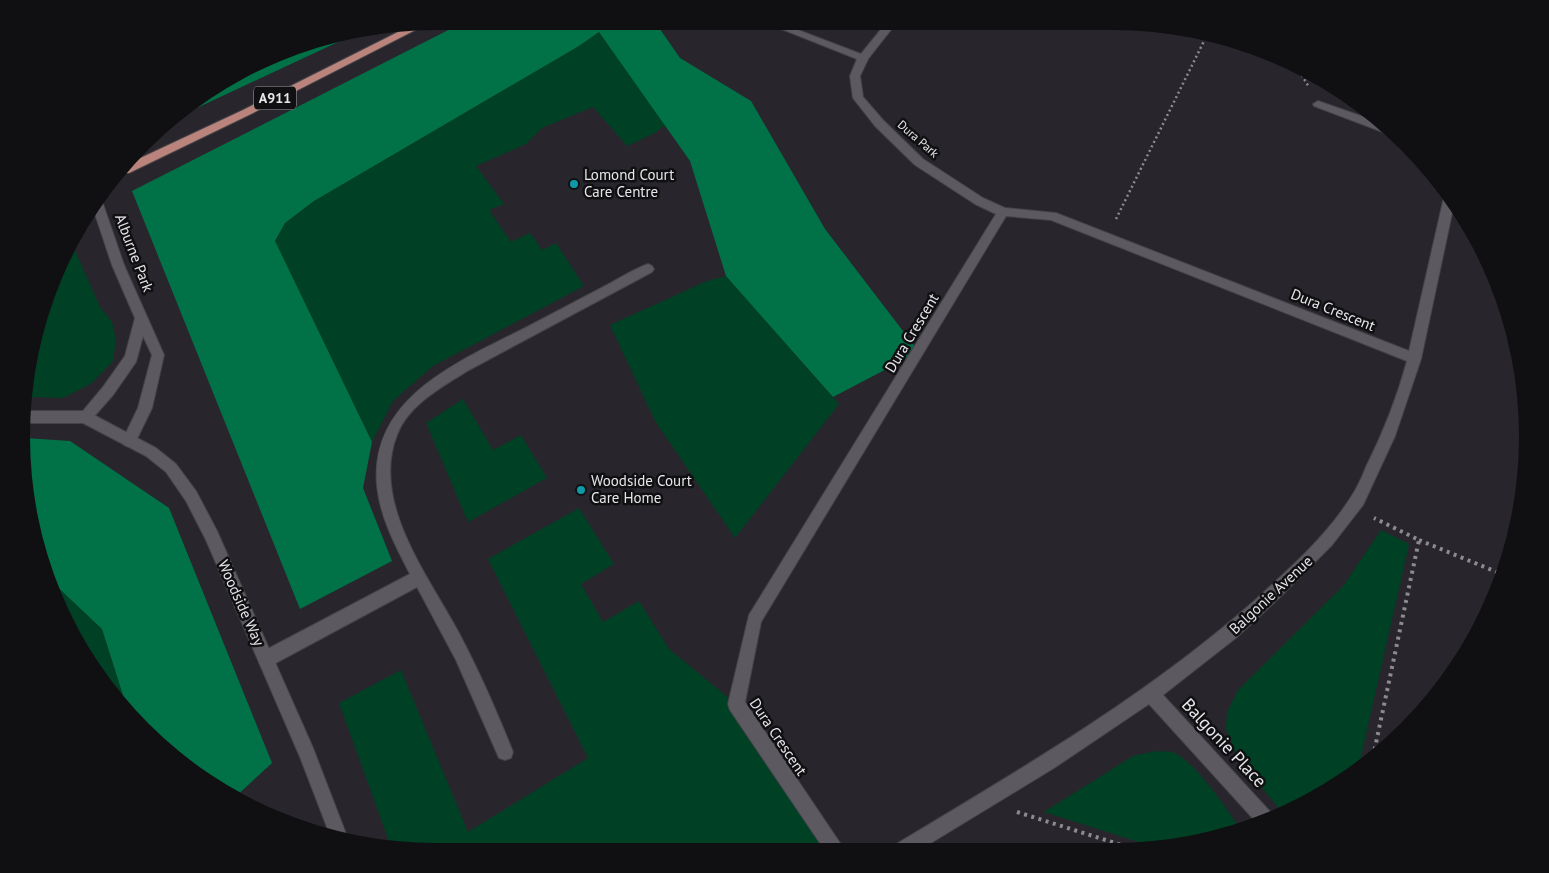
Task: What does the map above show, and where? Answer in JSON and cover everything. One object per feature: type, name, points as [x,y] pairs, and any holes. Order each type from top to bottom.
[{"type":"main road","name":"A911","points":[[132,166],[247,112],[408,31]]},
{"type":"street","points":[[790,30],[863,58]]},
{"type":"street","name":"Dura Park","points":[[886,30],[863,58],[855,76],[858,98],[880,123],[920,162],[979,201],[1003,212]]},
{"type":"street","points":[[1318,104],[1372,124]]},
{"type":"street","name":"Balgonie Avenue","points":[[914,843],[1036,769],[1151,694],[1248,618],[1318,551],[1352,507],[1386,443],[1415,359],[1448,208]]},
{"type":"street","name":"Alburne Park","points":[[99,210],[118,265],[158,355],[146,408],[129,441]]},
{"type":"street","name":"Dura Crescent","points":[[830,843],[736,704],[754,620],[920,352],[1003,212],[1052,216],[1415,359]]},
{"type":"street","points":[[505,752],[455,640],[402,542],[383,479],[385,454],[390,436],[399,418],[417,399],[464,366],[648,269]]},
{"type":"street","points":[[31,417],[85,417],[108,391],[131,358],[142,317]]},
{"type":"street","name":"Woodside Way","points":[[85,417],[151,452],[171,468],[191,496],[212,536],[266,659],[337,830]]},
{"type":"street","points":[[266,659],[420,577]]},
{"type":"street","name":"Balgonie Place","points":[[1151,694],[1261,815]]},
{"type":"path","points":[[1106,238],[1204,41]]},
{"type":"path","points":[[1303,77],[1318,104]]},
{"type":"path","points":[[1352,507],[1419,540],[1495,571]]},
{"type":"path","points":[[1375,747],[1419,540]]},
{"type":"path","points":[[984,801],[1115,843]]},
{"type":"green space","points":[[448,30],[661,30],[680,58],[751,101],[825,229],[919,352],[833,397],[726,276],[690,161],[599,32],[579,46],[314,201],[285,223],[275,241],[372,442],[363,488],[392,561],[300,609],[132,191]]},
{"type":"green space","points":[[599,32],[666,125],[653,134],[627,146],[593,107],[542,128],[526,144],[476,166],[504,204],[489,210],[511,242],[530,233],[542,250],[556,243],[584,286],[433,366],[393,401],[372,442],[275,242],[285,223],[314,201],[579,46]]},
{"type":"green space","points":[[336,43],[200,106],[233,84],[257,72],[281,61]]},
{"type":"green space","points":[[75,251],[100,307],[112,322],[116,340],[113,361],[92,383],[63,398],[32,397],[33,383],[44,331],[61,281]]},
{"type":"green space","points":[[726,276],[839,404],[735,538],[655,421],[610,325],[707,281]]},
{"type":"green space","points":[[463,399],[493,450],[521,435],[547,478],[468,522],[426,423]]},
{"type":"green space","points":[[30,438],[70,441],[169,508],[272,763],[240,792],[189,759],[149,724],[123,695],[102,629],[60,589],[44,542],[38,516],[33,490]]},
{"type":"green space","points":[[579,508],[614,564],[581,584],[603,622],[639,601],[669,649],[736,704],[830,843],[436,843],[389,840],[339,703],[401,670],[468,832],[588,758],[488,559]]},
{"type":"green space","points":[[1381,530],[1409,544],[1361,759],[1316,789],[1278,807],[1238,759],[1226,729],[1227,712],[1238,690],[1343,586]]},
{"type":"green space","points":[[60,589],[102,629],[123,695],[84,640]]},
{"type":"green space","points":[[1156,751],[1172,752],[1181,757],[1200,775],[1236,823],[1192,835],[1166,840],[1139,842],[1044,812],[1133,756]]},
{"type":"place","name":"Lomond Court Care Centre","points":[[574,184]]},
{"type":"place","name":"Woodside Court Care Home","points":[[581,490]]}]
